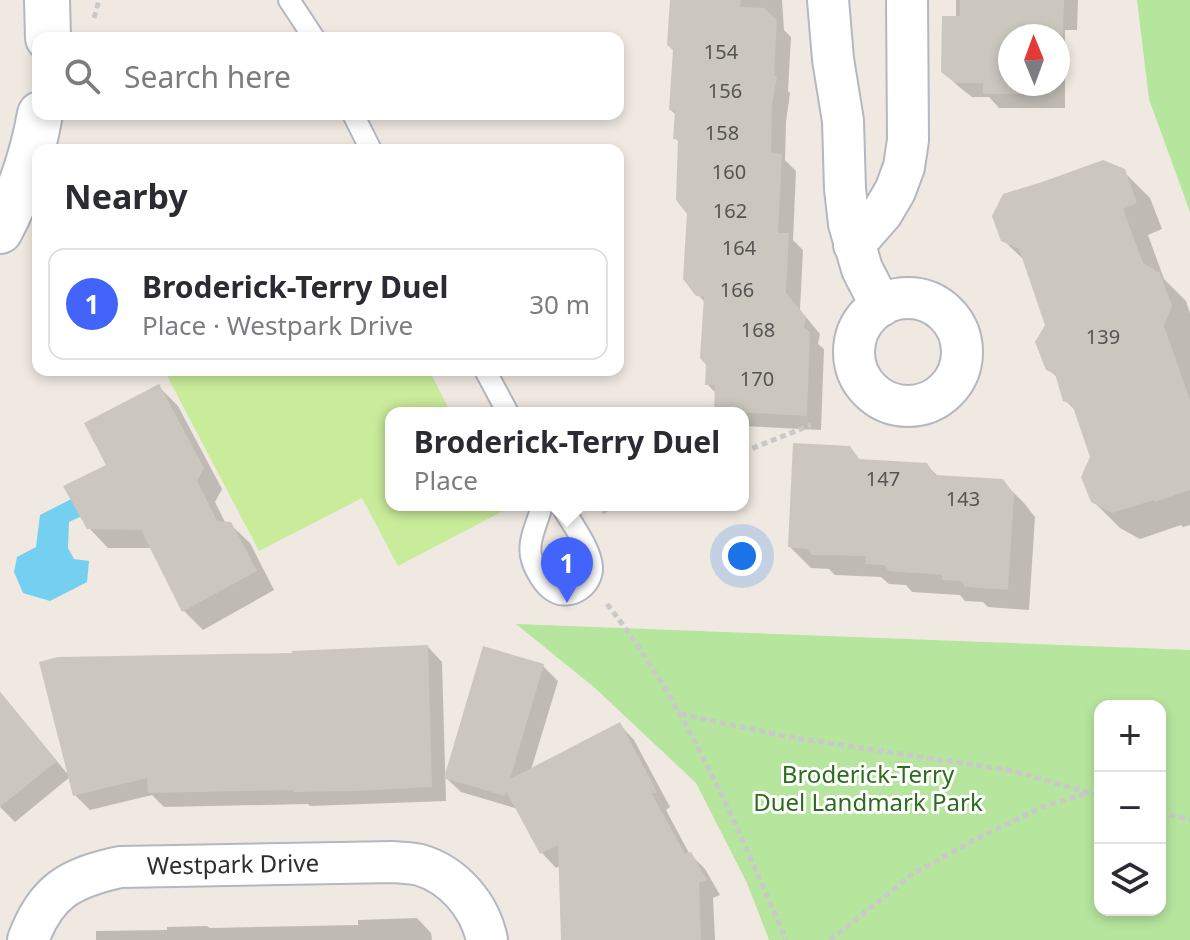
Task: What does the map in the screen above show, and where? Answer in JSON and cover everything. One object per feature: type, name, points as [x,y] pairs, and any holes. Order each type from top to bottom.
[{"type":"main road","points":[[47,0],[48,32]]},
{"type":"main road","points":[[33,144],[39,120]]},
{"type":"main road","points":[[0,231],[32,147]]},
{"type":"street","points":[[828,0],[843,121],[849,224],[862,269],[881,306]]},
{"type":"street","points":[[854,245],[882,213],[904,167],[908,140],[907,0]]},
{"type":"street","name":"Westpark Drive","points":[[28,940],[36,917],[49,900],[73,882],[120,867],[394,862],[421,865],[443,876],[463,892],[476,910],[487,940]]},
{"type":"lane","points":[[289,0],[310,32]]},
{"type":"lane","points":[[356,120],[368,144]]},
{"type":"lane","points":[[488,376],[505,407]]},
{"type":"lane","points":[[540,511],[530,545],[532,560],[552,591],[567,595],[579,591],[589,581],[593,569],[590,556],[564,511]]},
{"type":"path","points":[[749,450],[811,425]]},
{"type":"path","points":[[589,581],[626,628],[681,714],[746,848],[786,940]]},
{"type":"path","points":[[681,714],[789,737],[1014,771],[1094,794]]},
{"type":"path","points":[[830,940],[914,873],[1040,808],[1088,793]]},
{"type":"path","points":[[1166,814],[1190,820]]},
{"type":"green space","points":[[1137,0],[1190,0],[1190,212],[1149,99]]},
{"type":"green space","points":[[167,376],[432,376],[448,407],[385,407],[385,511],[503,511],[398,566],[362,498],[259,551]]},
{"type":"green space","name":"Broderick-Terry Duel Landmark Park","points":[[516,624],[1190,650],[1190,940],[769,940],[747,883],[696,783],[595,688]]},
{"type":"water","points":[[89,490],[99,508],[69,522],[68,548],[74,559],[89,561],[87,582],[50,601],[23,593],[14,572],[17,557],[36,547],[40,515]]},
{"type":"building","points":[[670,0],[741,0],[740,7],[764,8],[777,20],[774,76],[777,76],[772,106],[771,153],[782,154],[778,233],[789,233],[786,293],[806,317],[804,328],[810,332],[807,416],[749,413],[749,407],[714,407],[715,385],[705,385],[706,365],[700,358],[704,297],[696,296],[683,279],[687,214],[676,200],[678,139],[673,139],[675,111],[669,110],[673,50],[667,45]]},
{"type":"building","points":[[960,0],[1064,0],[1063,24],[998,24],[998,94],[983,94],[983,83],[955,83],[941,72],[942,16],[960,16]]},
{"type":"building","points":[[1103,160],[1125,169],[1137,203],[1123,209],[1143,263],[1160,273],[1172,306],[1164,326],[1190,400],[1190,490],[1112,513],[1091,502],[1081,477],[1090,457],[1072,404],[1063,401],[1055,374],[1046,370],[1035,342],[1045,325],[1019,249],[1001,241],[992,216],[1003,194]]},
{"type":"building","points":[[159,384],[204,468],[197,481],[217,521],[231,522],[257,571],[182,612],[141,530],[87,529],[63,486],[106,465],[84,423]]},
{"type":"building","points":[[793,443],[850,446],[859,459],[927,463],[935,475],[1003,479],[1014,494],[1008,590],[965,587],[961,581],[942,580],[942,575],[889,571],[884,565],[865,564],[866,556],[812,555],[807,549],[788,547]]},
{"type":"building","points":[[428,645],[432,787],[357,791],[148,793],[147,778],[73,796],[39,662],[58,657],[292,653]]},
{"type":"building","points":[[483,646],[544,664],[510,779],[620,722],[657,792],[652,794],[685,854],[691,852],[707,880],[699,883],[701,940],[561,940],[558,845],[540,854],[506,791],[505,796],[444,778]]},
{"type":"building","points":[[0,692],[57,761],[0,807]]},
{"type":"place","name":"Broderick-Terry Duel","points":[[567,603]]}]
